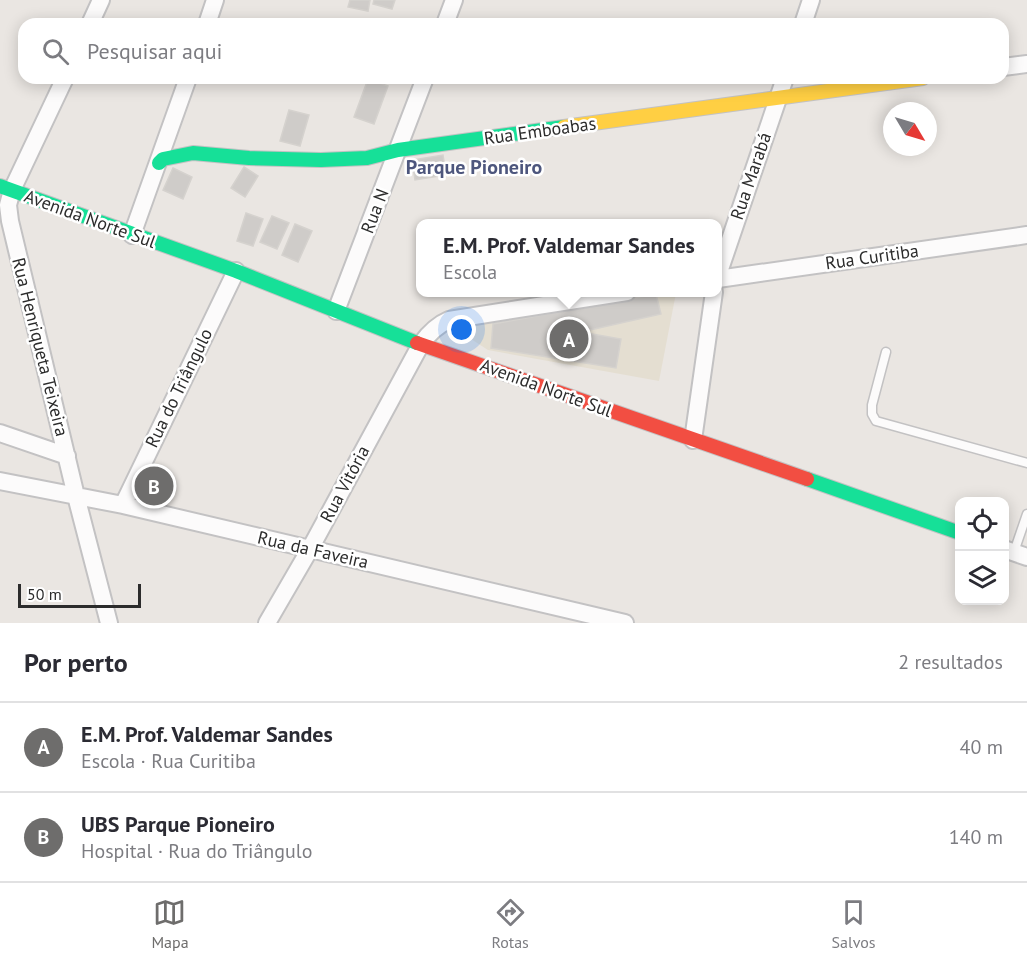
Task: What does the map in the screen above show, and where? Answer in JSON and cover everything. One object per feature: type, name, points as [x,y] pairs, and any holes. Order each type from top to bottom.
[{"type":"street","points":[[93,18],[101,0]]},
{"type":"street","points":[[209,18],[215,0]]},
{"type":"street","points":[[447,18],[454,0]]},
{"type":"street","points":[[805,18],[811,0]]},
{"type":"street","points":[[1009,66],[1027,64]]},
{"type":"street","name":"Rua Henriqueta Teixeira","points":[[61,84],[6,188],[10,221],[109,623]]},
{"type":"street","points":[[132,235],[186,84]]},
{"type":"street","name":"Rua N","points":[[336,311],[423,84]]},
{"type":"street","name":"Rua Marabá","points":[[722,262],[783,84]]},
{"type":"street","name":"Rua Emboabas","points":[[159,163],[163,159],[193,153],[249,158],[321,160],[367,158],[398,150],[877,84]]},
{"type":"street","name":"Avenida Norte Sul","points":[[6,188],[236,271],[421,344],[955,531]]},
{"type":"street","name":"Rua Curitiba","points":[[722,276],[1027,235]]},
{"type":"street","name":"Rua do Triângulo","points":[[123,505],[236,271]]},
{"type":"street","points":[[421,344],[429,333],[448,320],[595,297]]},
{"type":"street","points":[[693,440],[713,297]]},
{"type":"street","name":"Rua Vitória","points":[[267,623],[310,549],[421,344]]},
{"type":"street","points":[[0,433],[67,456]]},
{"type":"street","name":"Rua da Faveira","points":[[0,481],[123,505],[625,623]]},
{"type":"lane","points":[[886,352],[872,405],[872,414],[876,421],[1027,463]]},
{"type":"lane","points":[[1015,552],[1027,514]]},
{"type":"shaded area","points":[[629,297],[675,297],[659,381],[488,350],[454,328]]},
{"type":"building","points":[[350,0],[370,0],[368,11],[348,7]]},
{"type":"building","points":[[374,0],[395,0],[392,9],[373,4]]},
{"type":"building","points":[[366,84],[388,86],[374,124],[354,117]]},
{"type":"building","points":[[289,110],[309,115],[300,146],[280,141]]},
{"type":"building","points":[[443,155],[446,175],[415,180],[412,160]]},
{"type":"building","points":[[244,167],[258,176],[245,197],[231,188]]},
{"type":"building","points":[[173,168],[192,177],[183,199],[163,190]]},
{"type":"building","points":[[246,213],[263,219],[253,246],[237,241]]},
{"type":"building","points":[[272,216],[289,223],[277,249],[260,242]]},
{"type":"building","points":[[295,224],[312,231],[298,262],[282,255]]},
{"type":"building","points":[[640,297],[657,297],[661,314],[581,332],[621,339],[616,368],[491,348],[493,324]]},
{"type":"traffic: fast","points":[[159,163],[163,159],[193,153],[249,158],[321,160],[367,158],[398,150],[564,127]]},
{"type":"traffic: fast","points":[[0,186],[236,271],[417,343]]},
{"type":"traffic: fast","points":[[807,479],[955,531]]},
{"type":"traffic: slow","points":[[564,127],[879,84]]},
{"type":"traffic: jam","points":[[417,343],[807,479]]},
{"type":"place","name":"E.M. Prof. Valdemar Sandes","points":[[569,339]]},
{"type":"place","name":"UBS Parque Pioneiro","points":[[154,486]]},
{"type":"district","name":"Parque Pioneiro","points":[[474,167]]}]
